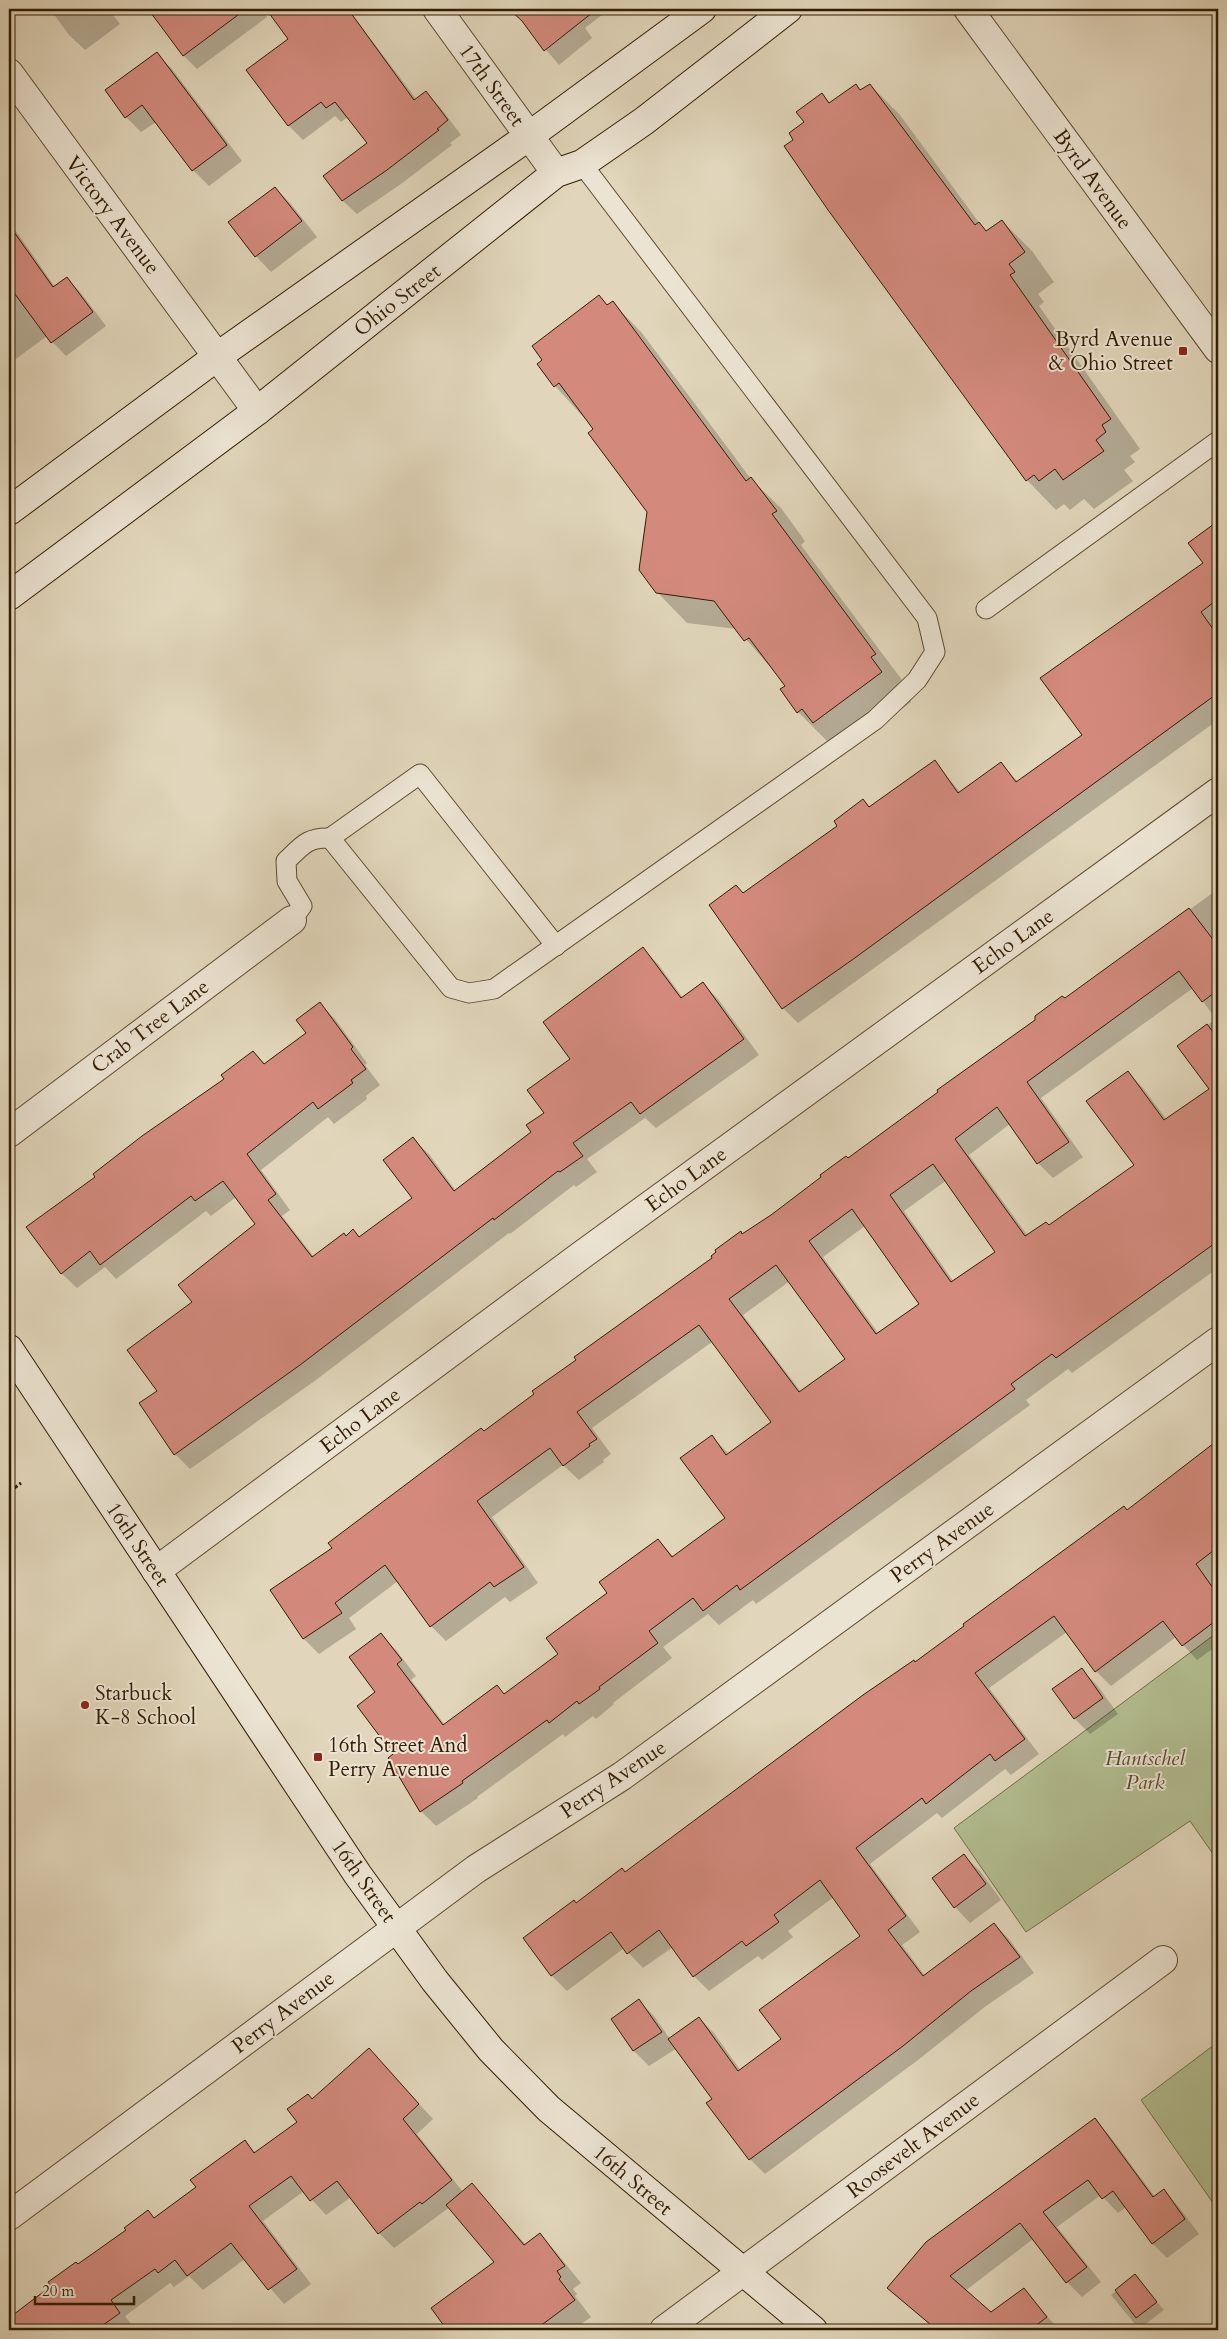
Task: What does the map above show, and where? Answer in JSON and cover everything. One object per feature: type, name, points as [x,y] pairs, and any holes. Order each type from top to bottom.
[{"type":"street","name":"17th Street","points":[[437,9],[556,174]]},
{"type":"street","points":[[9,511],[218,356],[529,136],[702,9]]},
{"type":"street","name":"Ohio Street","points":[[9,596],[257,410],[556,174],[582,164],[644,121],[788,9]]},
{"type":"street","name":"Byrd Avenue","points":[[968,9],[1218,349]]},
{"type":"street","name":"Victory Avenue","points":[[9,74],[257,410]]},
{"type":"street","name":"Echo Lane","points":[[156,1571],[580,1257],[1218,792]]},
{"type":"street","name":"Crab Tree Lane","points":[[9,1133],[292,920]]},
{"type":"street","name":"Perry Avenue","points":[[9,2216],[476,1869],[622,1776],[1218,1341]]},
{"type":"street","name":"16th Street","points":[[9,1349],[353,1867],[396,1928],[492,2050],[549,2109],[813,2330]]},
{"type":"street","name":"Roosevelt Avenue","points":[[664,2330],[1163,1960]]},
{"type":"lane","points":[[330,838],[452,988],[468,993],[494,989],[875,720],[917,680],[935,652],[927,618],[582,164]]},
{"type":"lane","points":[[986,609],[1218,441]]},
{"type":"lane","points":[[292,920],[302,906],[287,881],[286,861],[302,845],[315,837],[330,838],[420,774],[556,946]]},
{"type":"path","points":[[9,1492],[21,1483]]},
{"type":"green space","name":"Hantschel Park","points":[[1218,1632],[1218,1861],[1190,1821],[1026,1932],[954,1828]]},
{"type":"green space","points":[[1218,2042],[1218,2210],[1141,2100]]},
{"type":"building","points":[[148,9],[246,9],[183,56]]},
{"type":"building","points":[[266,9],[348,9],[414,100],[426,91],[448,120],[437,129],[439,130],[387,170],[342,201],[323,176],[367,143],[335,102],[326,108],[321,102],[288,126],[246,70],[288,39]]},
{"type":"building","points":[[509,9],[597,9],[544,51],[522,21]]},
{"type":"building","points":[[157,52],[227,145],[192,171],[142,105],[125,118],[105,90]]},
{"type":"building","points":[[856,84],[860,90],[870,84],[975,225],[979,222],[986,231],[1002,220],[1025,252],[1009,264],[1015,272],[1010,275],[1111,419],[1102,425],[1106,432],[1096,440],[1104,451],[1063,480],[1055,469],[1039,481],[1034,475],[1026,481],[828,210],[784,146],[793,140],[789,133],[804,122],[796,112],[822,93],[829,103]]},
{"type":"building","points":[[275,187],[302,221],[255,257],[228,222]]},
{"type":"building","points":[[9,225],[53,287],[67,277],[93,312],[51,343],[9,286]]},
{"type":"building","points":[[599,295],[607,305],[613,301],[746,481],[751,477],[777,511],[772,514],[876,654],[871,657],[882,672],[813,723],[802,709],[797,713],[780,689],[785,686],[749,638],[744,641],[714,601],[656,593],[639,570],[647,512],[588,433],[593,429],[559,383],[554,387],[537,364],[542,360],[532,346]]},
{"type":"building","points":[[1218,521],[1218,599],[1201,612],[1218,636],[1218,693],[782,1009],[709,905],[736,885],[743,893],[837,826],[834,821],[863,799],[869,807],[935,760],[958,793],[1001,762],[1016,782],[1082,735],[1040,678],[1203,563],[1188,543]]},
{"type":"building","points":[[1189,908],[1218,946],[1218,990],[1202,1002],[1179,971],[1027,1082],[1069,1142],[1037,1164],[997,1107],[955,1139],[1025,1236],[1046,1222],[1049,1225],[1134,1165],[1086,1101],[1128,1071],[1164,1120],[1209,1089],[1177,1046],[1207,1024],[1218,1039],[1218,1241],[1056,1358],[1052,1354],[1011,1384],[1015,1389],[740,1590],[737,1585],[703,1611],[693,1598],[649,1631],[658,1643],[599,1687],[600,1689],[579,1704],[577,1701],[549,1723],[547,1720],[462,1781],[463,1783],[420,1812],[388,1758],[393,1754],[357,1706],[375,1692],[349,1657],[381,1633],[402,1660],[397,1664],[443,1725],[497,1685],[504,1694],[558,1654],[546,1638],[607,1593],[599,1582],[658,1539],[672,1557],[725,1518],[680,1458],[712,1435],[726,1455],[771,1422],[699,1325],[577,1412],[597,1439],[589,1444],[590,1446],[563,1466],[550,1448],[477,1501],[524,1567],[494,1587],[490,1582],[430,1627],[385,1565],[335,1603],[342,1613],[303,1639],[270,1590],[332,1548],[328,1543],[481,1428],[484,1431],[534,1394],[532,1391],[576,1360],[574,1357],[712,1258],[711,1256],[716,1252],[715,1250],[741,1231],[742,1234],[771,1215],[821,1177],[820,1175],[846,1156],[848,1158],[938,1092],[937,1090],[1035,1020],[1035,1016],[1062,996],[1065,998]],"holes":[[[933,1164],[995,1252],[951,1282],[890,1195]],[[852,1209],[919,1304],[876,1334],[809,1241]],[[776,1265],[845,1359],[799,1392],[729,1299]]]},
{"type":"building","points":[[643,947],[681,998],[703,982],[744,1039],[640,1114],[631,1102],[573,1143],[583,1156],[560,1172],[558,1171],[494,1220],[493,1218],[300,1365],[174,1455],[139,1403],[157,1391],[127,1350],[192,1302],[178,1285],[255,1224],[223,1181],[195,1201],[191,1196],[100,1265],[90,1251],[61,1274],[26,1227],[95,1177],[93,1174],[142,1136],[224,1079],[221,1075],[253,1051],[264,1064],[306,1033],[296,1020],[320,1002],[353,1047],[351,1049],[366,1069],[351,1080],[353,1083],[318,1109],[313,1102],[247,1154],[276,1194],[268,1200],[312,1257],[344,1233],[346,1236],[353,1229],[359,1237],[412,1198],[383,1160],[413,1137],[454,1191],[531,1132],[526,1125],[544,1113],[527,1090],[570,1059],[543,1022]]},
{"type":"building","points":[[1218,1440],[1218,1547],[1196,1564],[1218,1595],[1218,1619],[1182,1646],[1163,1621],[1095,1672],[1054,1616],[975,1673],[1025,1739],[995,1761],[990,1754],[926,1804],[922,1798],[856,1848],[906,1916],[888,1930],[923,1976],[994,1923],[1020,1957],[971,1991],[903,2046],[749,2160],[706,2103],[712,2099],[668,2039],[699,2017],[738,2071],[781,2039],[759,2010],[860,1936],[820,1880],[774,1915],[779,1922],[746,1946],[742,1941],[693,1977],[659,1930],[627,1954],[611,1932],[551,1976],[523,1938],[574,1900],[576,1903],[622,1868],[625,1872],[863,1695],[914,1660],[915,1662],[964,1626],[963,1624],[1124,1506],[1127,1510]]},
{"type":"building","points":[[1082,1668],[1103,1698],[1074,1719],[1052,1689]]},
{"type":"building","points":[[964,1854],[986,1884],[954,1908],[932,1878]]},
{"type":"building","points":[[639,1999],[662,2032],[633,2051],[611,2019]]},
{"type":"building","points":[[369,2048],[419,2104],[403,2119],[452,2180],[422,2204],[420,2202],[378,2234],[337,2181],[310,2201],[291,2176],[249,2206],[297,2269],[268,2290],[231,2243],[187,2276],[175,2260],[158,2273],[155,2269],[111,2300],[120,2313],[96,2330],[9,2330],[9,2318],[51,2286],[48,2282],[76,2262],[78,2264],[126,2230],[124,2228],[148,2210],[154,2218],[196,2187],[190,2180],[245,2140],[254,2153],[297,2122],[287,2109],[308,2094],[312,2099]]},
{"type":"building","points":[[1095,2118],[1153,2197],[1164,2189],[1185,2219],[1152,2244],[1113,2191],[1102,2199],[1088,2180],[1043,2212],[1087,2267],[1066,2283],[1020,2223],[950,2276],[991,2312],[1024,2288],[1047,2317],[1030,2330],[937,2330],[887,2288],[926,2242]]},
{"type":"building","points":[[472,2183],[524,2245],[540,2233],[565,2266],[557,2271],[561,2277],[559,2279],[575,2300],[535,2330],[447,2330],[431,2308],[494,2262],[446,2205]]},
{"type":"building","points":[[1135,2274],[1157,2302],[1136,2318],[1115,2290]]},
{"type":"place","name":"Byrd Avenue & Ohio Street","points":[[1183,351]]},
{"type":"place","name":"Starbuck K-8 School","points":[[85,1705]]},
{"type":"place","name":"16th Street And Perry Avenue","points":[[318,1757]]}]
